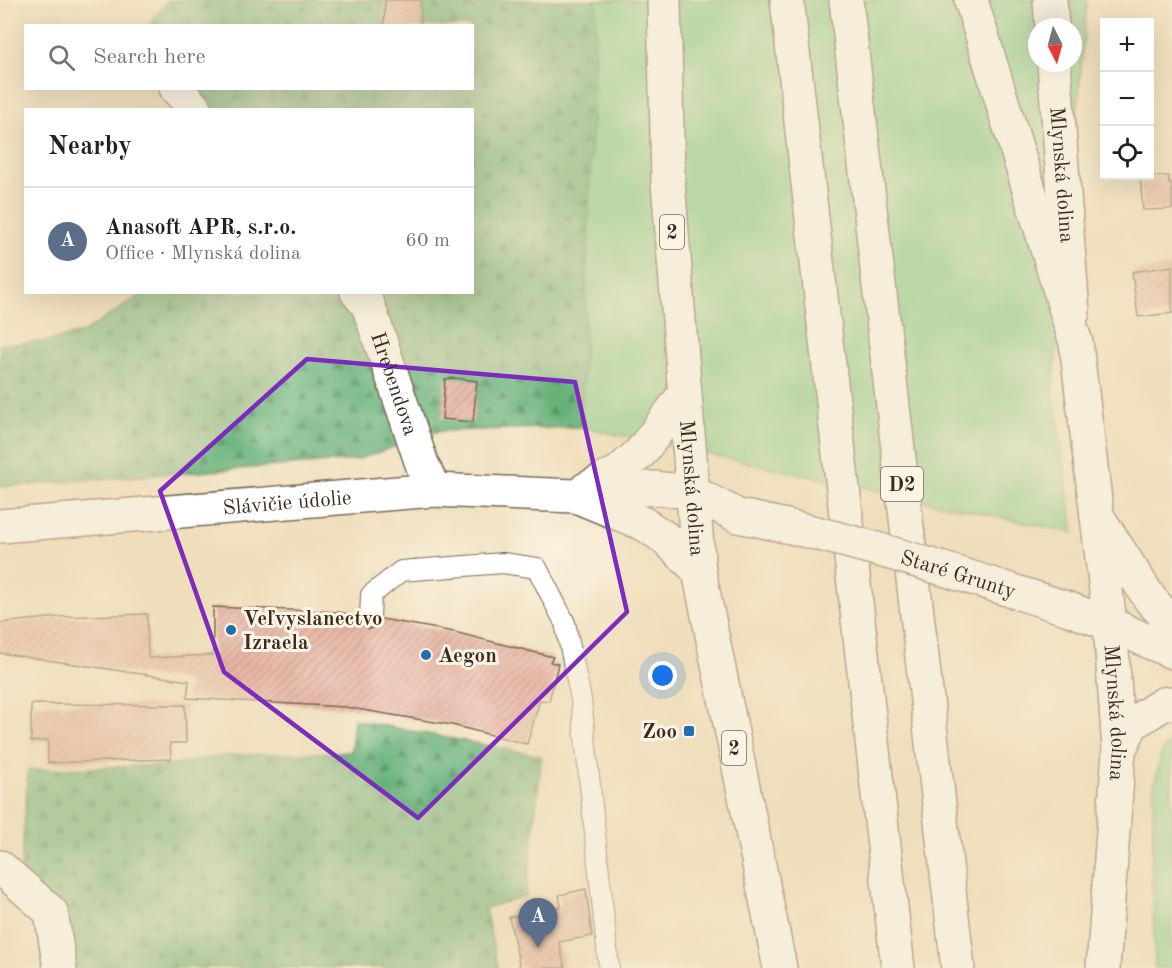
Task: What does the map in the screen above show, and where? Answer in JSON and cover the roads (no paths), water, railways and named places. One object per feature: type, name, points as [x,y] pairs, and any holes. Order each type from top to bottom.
[{"type":"main road","name":"Mlynská dolina","points":[[664,0],[668,182],[699,570],[780,968]]},
{"type":"main road","points":[[787,0],[898,968]]},
{"type":"main road","name":"D2","points":[[846,0],[958,968]]},
{"type":"main road","points":[[971,0],[1076,344]]},
{"type":"main road","points":[[1050,0],[1051,18]]},
{"type":"main road","name":"Mlynská dolina","points":[[1055,72],[1076,344],[1110,624],[1119,750],[1103,968]]},
{"type":"main road","points":[[178,90],[194,108]]},
{"type":"main road","name":"Hrebendova","points":[[362,299],[428,477]]},
{"type":"main road","points":[[574,496],[619,472],[641,452],[684,395]]},
{"type":"main road","name":"Slávičie údolie","points":[[0,526],[428,477],[574,496],[652,489],[692,492]]},
{"type":"main road","name":"Staré Grunty","points":[[692,492],[738,516],[806,529],[892,552],[1069,609],[1110,624],[1172,652]]},
{"type":"main road","name":"Slávičie údolie","points":[[574,496],[644,524],[665,538],[699,570]]},
{"type":"main road","name":"Staré Grunty","points":[[695,526],[738,516]]},
{"type":"main road","points":[[1097,516],[1150,599],[1172,623]]},
{"type":"main road","name":"Slávičie údolie","points":[[644,524],[695,526]]},
{"type":"main road","points":[[1119,750],[1132,724],[1163,704],[1172,703]]},
{"type":"main road","points":[[0,867],[51,912],[60,968]]},
{"type":"lane","points":[[370,617],[371,595],[401,571],[502,563],[537,568],[565,623],[580,699],[609,968]]},
{"type":"place","name":"Veľvyslanectvo Izraela","points":[[231,630]]},
{"type":"place","name":"Aegon","points":[[426,655]]},
{"type":"place","name":"Zoo","points":[[689,731]]},
{"type":"place","name":"Anasoft APR, s.r.o.","points":[[538,948]]}]
